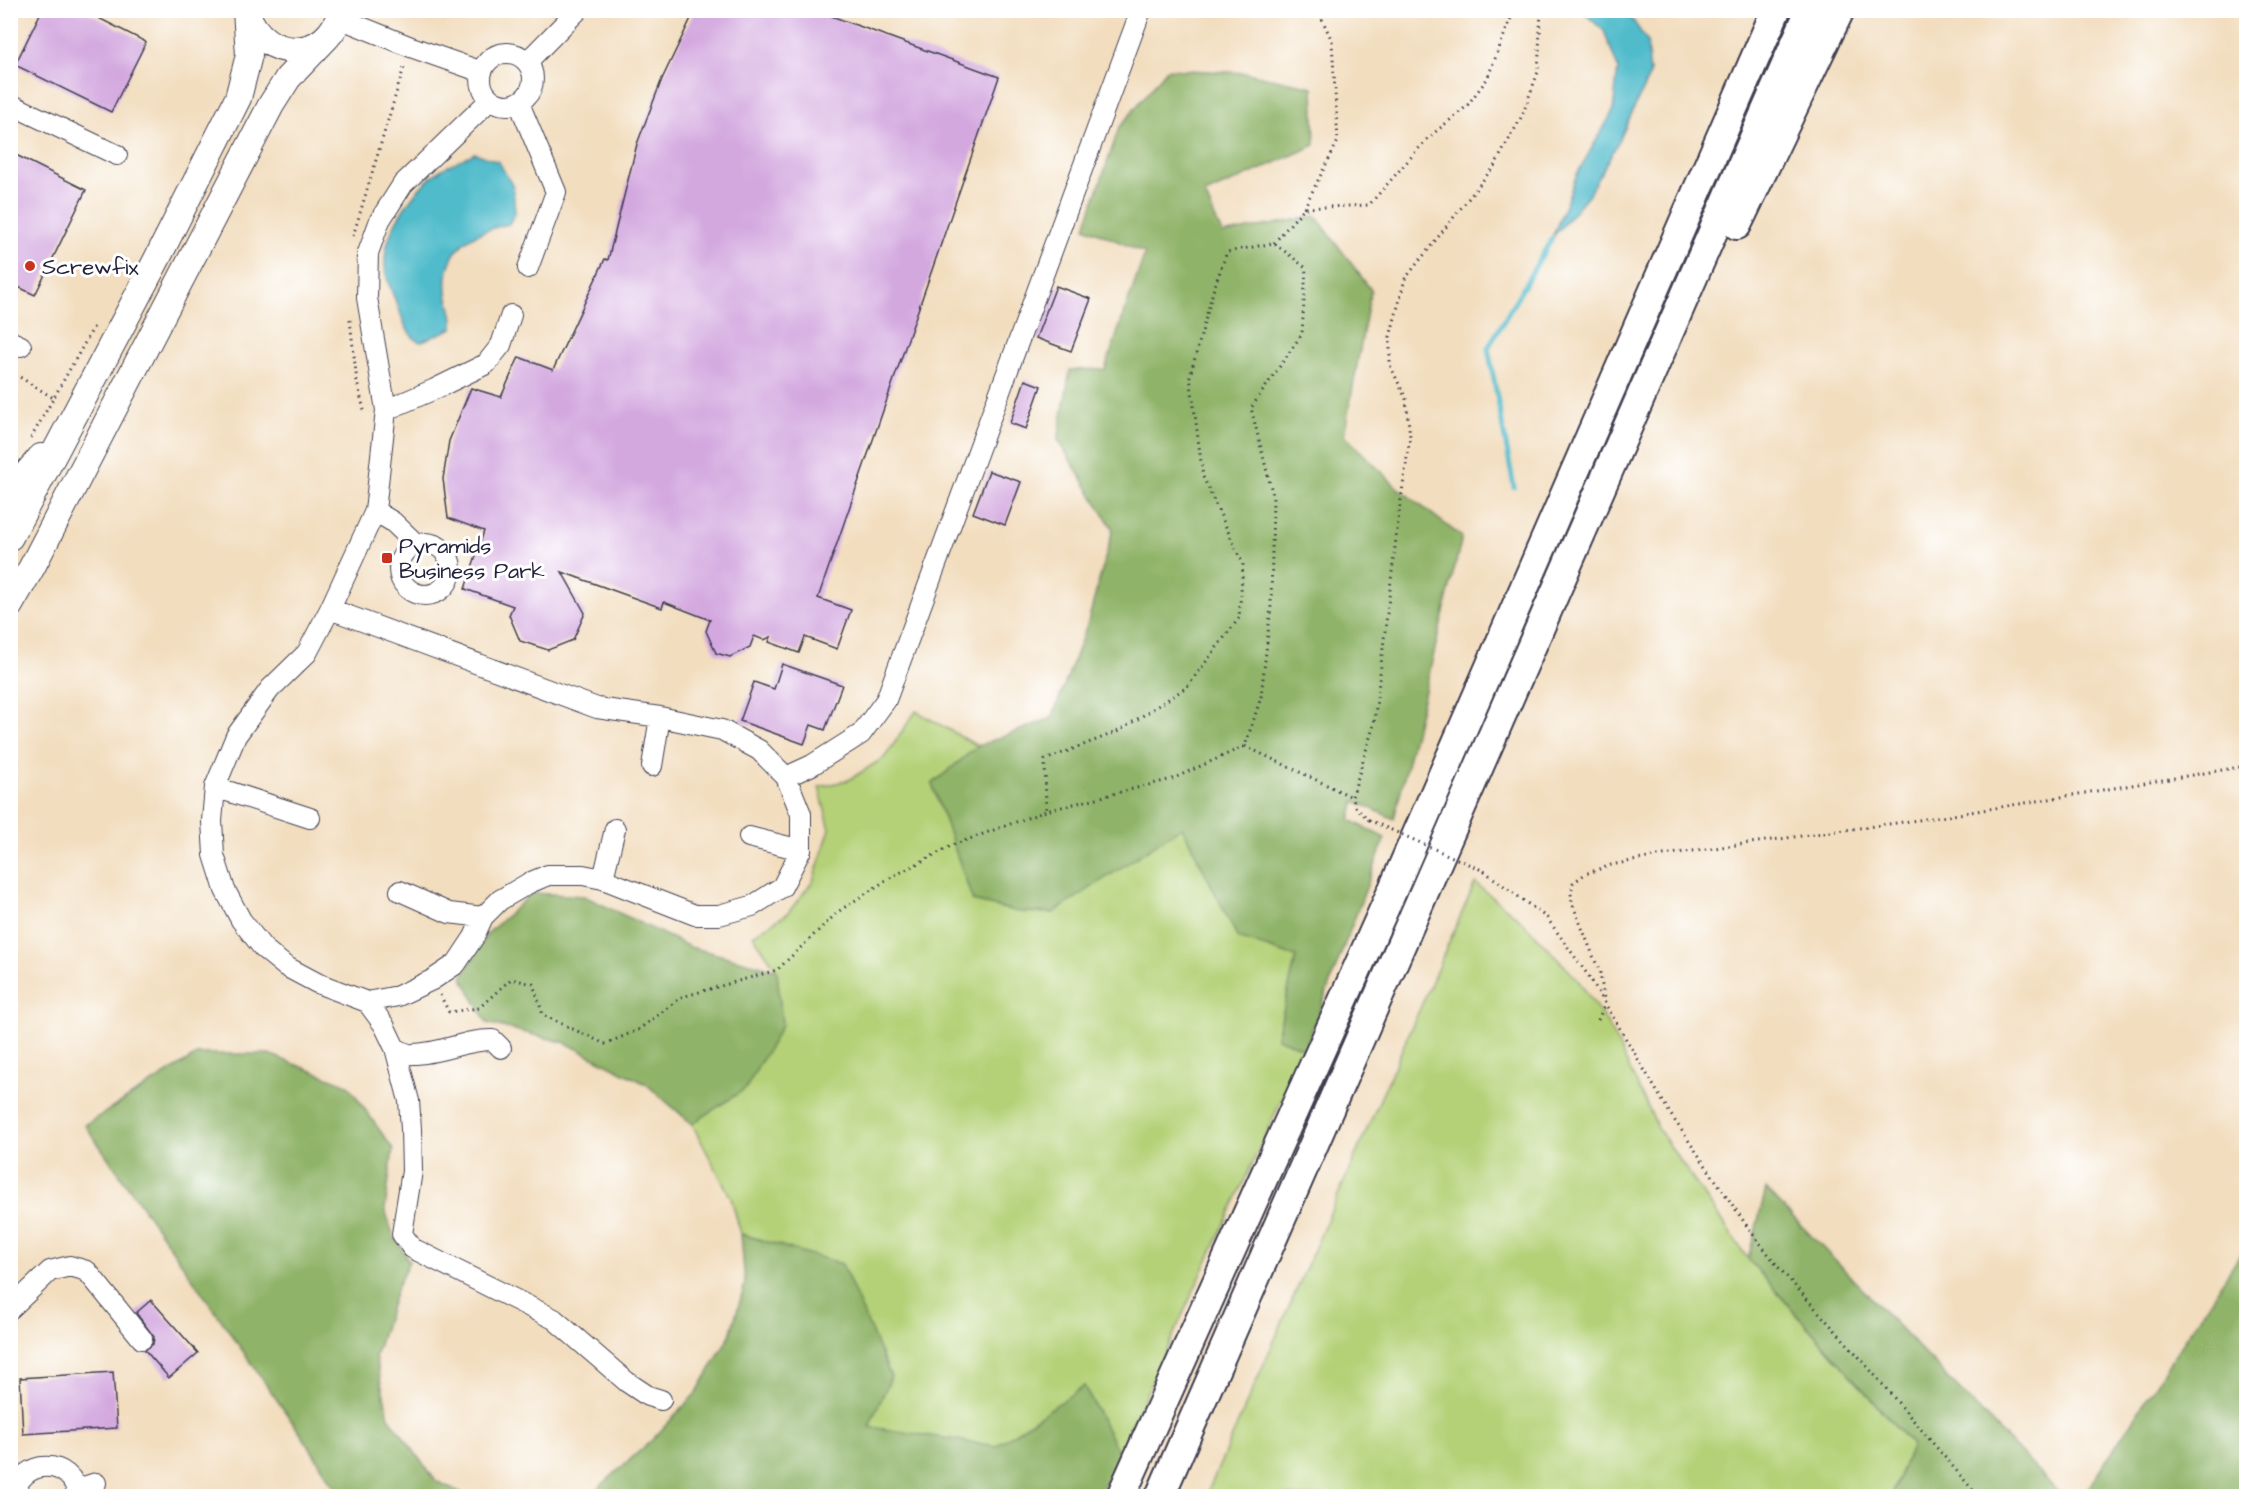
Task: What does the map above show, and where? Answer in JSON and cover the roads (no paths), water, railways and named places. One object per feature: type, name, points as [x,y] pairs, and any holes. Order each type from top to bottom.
[{"type":"highway","points":[[1121,1497],[1388,900],[1776,10]]},
{"type":"highway","points":[[1160,1497],[1810,10]]},
{"type":"highway","points":[[1449,836],[1840,10]]},
{"type":"main road","points":[[246,10],[256,32],[275,47],[287,50],[310,48],[336,22]]},
{"type":"main road","points":[[10,493],[156,261],[238,98],[249,55],[246,10]]},
{"type":"main road","points":[[10,605],[38,557],[271,105],[288,78],[336,22]]},
{"type":"main road","points":[[10,537],[66,404]]},
{"type":"street","points":[[526,62],[578,10]]},
{"type":"street","points":[[786,777],[812,765],[861,734],[886,700],[1141,10]]},
{"type":"street","points":[[336,22],[482,72]]},
{"type":"street","points":[[506,53],[519,56],[526,62],[532,73],[533,82],[529,94],[519,103],[501,105],[490,100],[484,93],[481,81],[482,72],[491,58],[506,53]]},
{"type":"street","points":[[330,609],[597,708],[660,717],[722,730],[759,750],[786,777],[801,814],[801,850],[782,887],[752,906],[719,915],[695,915],[603,879],[583,875],[548,875],[500,900],[483,917],[474,937],[456,964],[432,980],[398,996],[367,1002],[317,983],[285,966],[263,948],[241,920],[225,890],[214,855],[212,821],[215,787],[236,736],[270,688],[307,653],[375,511],[386,410],[367,298],[368,253],[380,220],[403,184],[490,100]]},
{"type":"street","points":[[519,103],[556,192],[528,268]]},
{"type":"street","points":[[10,104],[117,155]]},
{"type":"street","points":[[386,410],[486,364],[501,345],[511,315]]},
{"type":"street","points":[[375,511],[393,522],[416,544]]},
{"type":"street","points":[[652,766],[660,717]]},
{"type":"street","points":[[215,787],[310,818]]},
{"type":"street","points":[[603,879],[615,829]]},
{"type":"street","points":[[749,837],[801,850]]},
{"type":"street","points":[[400,891],[449,913],[483,917]]},
{"type":"street","points":[[367,1002],[384,1025],[395,1048],[409,1101],[412,1171],[402,1233],[412,1248],[554,1319],[627,1382],[648,1396],[661,1400]]},
{"type":"street","points":[[395,1048],[411,1055],[477,1039],[493,1040],[501,1048]]},
{"type":"street","points":[[10,1309],[50,1271],[70,1266],[87,1270],[142,1339]]},
{"type":"street","points":[[15,1481],[30,1471],[41,1467],[52,1467],[63,1471],[84,1490]]},
{"type":"water","points":[[1621,10],[1628,13],[1647,41],[1650,74],[1619,141],[1588,195],[1552,238],[1577,174],[1613,111],[1618,68],[1604,31],[1582,11]]},
{"type":"water","points":[[475,153],[499,162],[513,187],[515,212],[509,224],[495,227],[472,237],[455,253],[447,277],[453,328],[420,342],[408,330],[390,288],[385,266],[387,247],[404,208],[422,186],[442,169]]},
{"type":"waterway","points":[[1514,487],[1488,348],[1552,238]]},
{"type":"place","name":"Screwfix","points":[[30,266]]},
{"type":"place","name":"Pyramids Business Park","points":[[387,558]]}]
